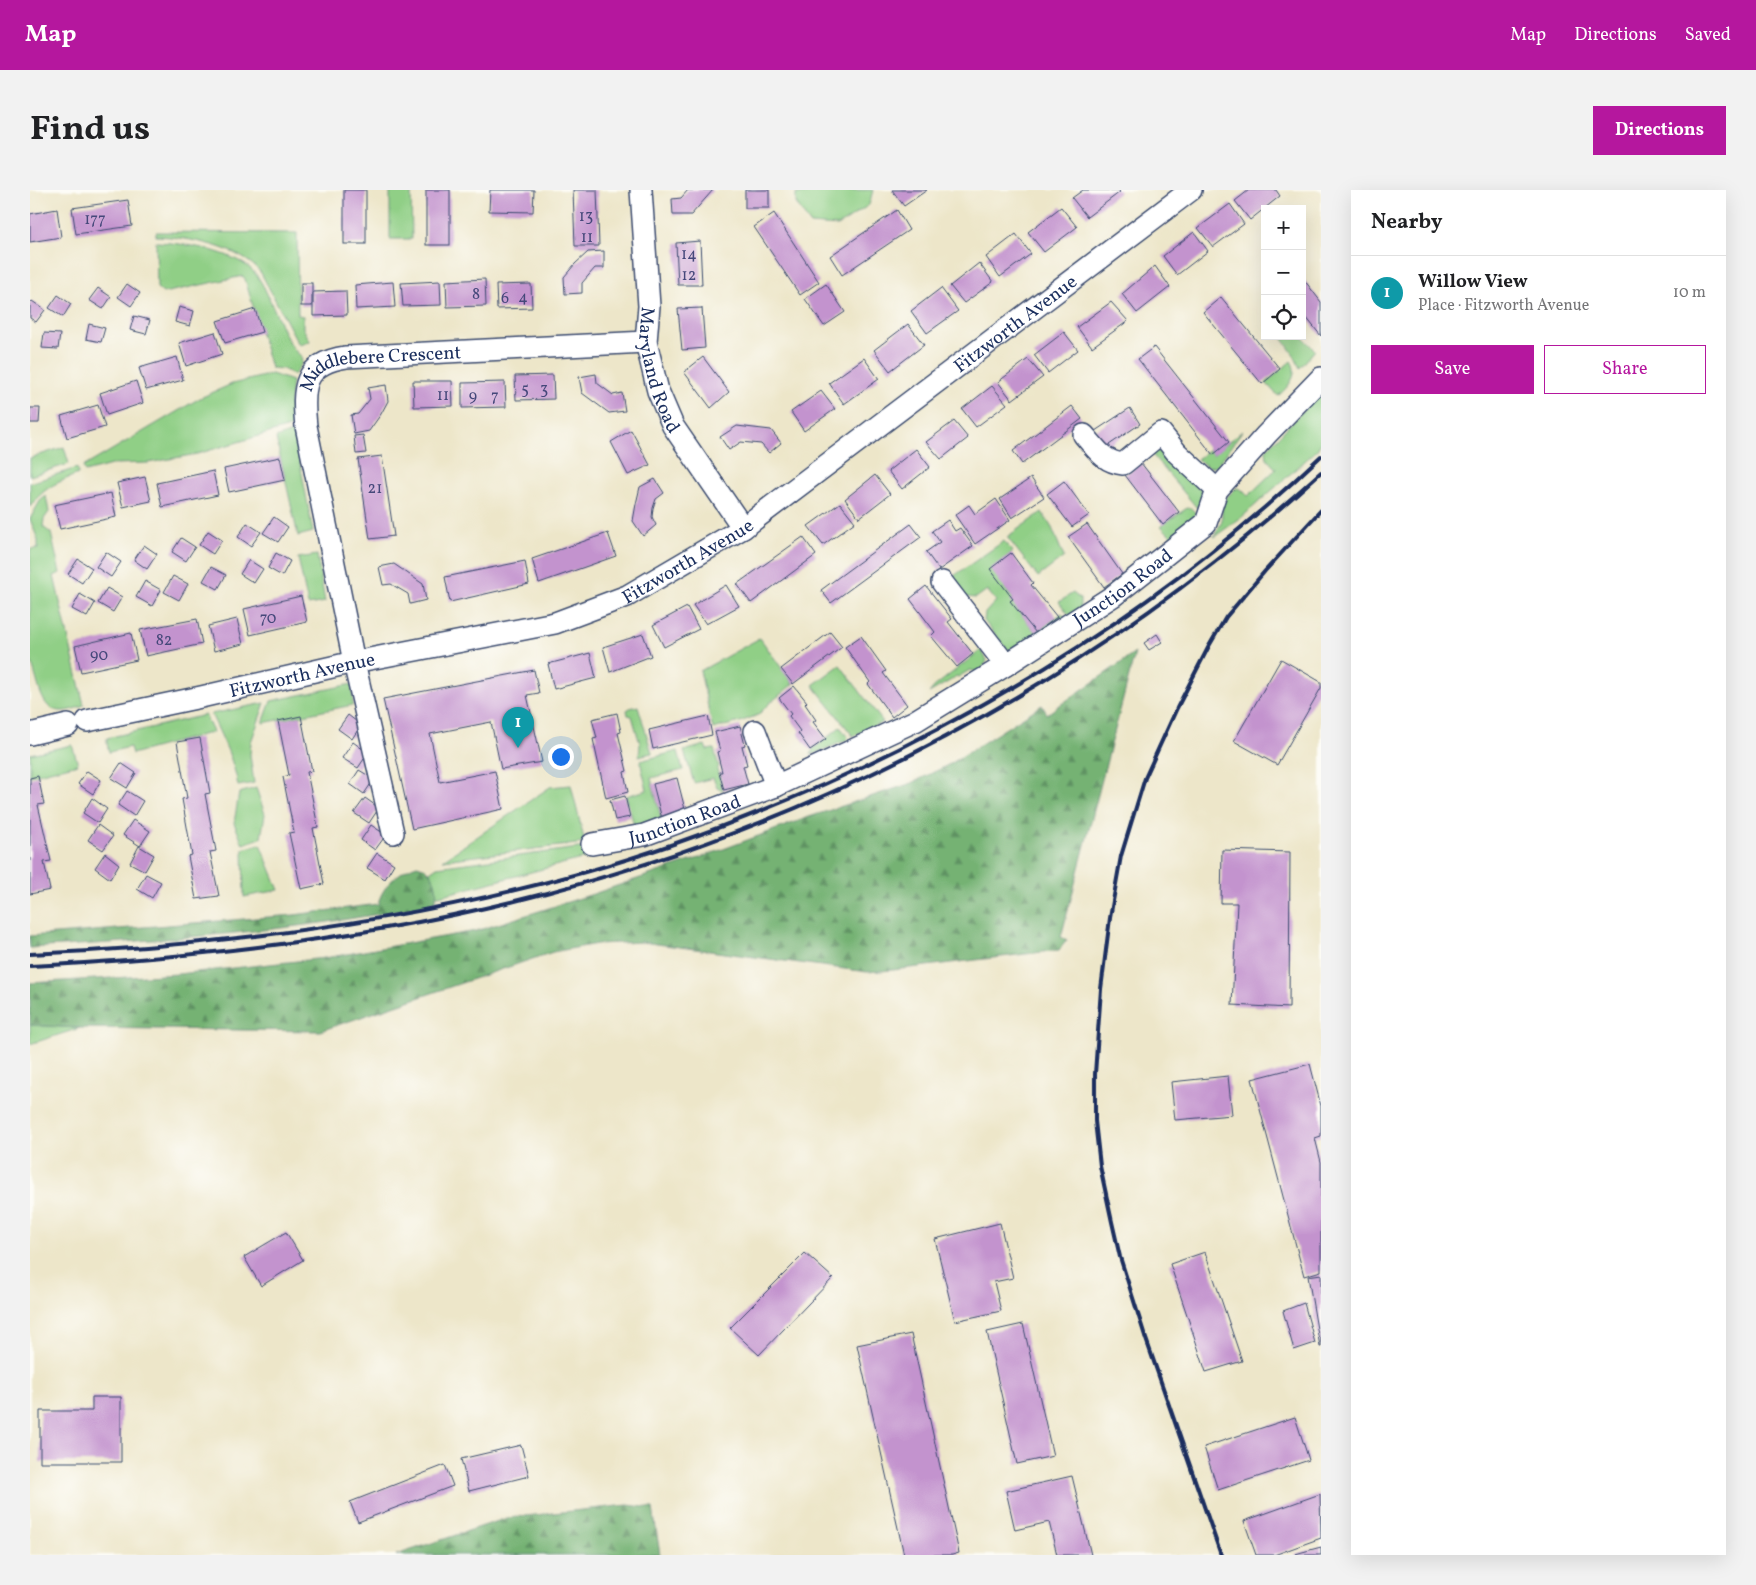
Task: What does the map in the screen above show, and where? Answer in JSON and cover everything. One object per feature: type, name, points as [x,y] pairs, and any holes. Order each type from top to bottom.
[{"type":"street","name":"Maryland Road","points":[[641,190],[649,306],[646,342],[658,391],[673,426],[743,528]]},
{"type":"street","name":"Fitzworth Avenue","points":[[31,730],[77,723],[354,662],[555,623],[627,596],[743,528],[1190,190]]},
{"type":"street","name":"Middlebere Crescent","points":[[392,833],[354,662],[306,426],[304,393],[306,384],[316,368],[323,362],[346,357],[646,342]]},
{"type":"street","name":"Junction Road","points":[[592,844],[644,835],[776,786],[915,721],[1114,596],[1206,524],[1218,490],[1266,435],[1321,378]]},
{"type":"street","points":[[1084,435],[1106,459],[1114,463],[1123,464],[1161,433],[1178,453],[1218,490]]},
{"type":"street","points":[[942,582],[1006,665]]},
{"type":"street","points":[[756,731],[776,786]]},
{"type":"green space","points":[[390,190],[411,190],[412,239],[390,239]]},
{"type":"green space","points":[[826,190],[873,190],[869,205],[838,226],[810,224],[796,203],[796,194]]},
{"type":"green space","points":[[156,232],[297,233],[298,315],[303,316],[303,328],[310,341],[301,345],[298,343],[261,273],[241,256],[198,241],[156,236]]},
{"type":"green space","points":[[156,242],[208,249],[234,259],[254,272],[264,288],[288,340],[301,356],[302,363],[294,375],[283,369],[271,368],[243,276],[163,293],[157,288]]},
{"type":"green space","points":[[1284,340],[1305,340],[1315,350],[1300,368]]},
{"type":"green space","points":[[1291,361],[1294,371],[1292,380],[1278,396],[1266,383]]},
{"type":"green space","points":[[272,374],[292,381],[290,403],[293,426],[197,454],[148,463],[115,464],[85,472],[83,467],[200,398],[232,384]]},
{"type":"green space","points":[[1321,391],[1321,443],[1316,451],[1242,517],[1214,537],[1222,521],[1222,506],[1226,498],[1235,489],[1239,488],[1248,496],[1276,469],[1267,459],[1266,450]]},
{"type":"green space","points":[[294,431],[313,532],[298,536],[276,438]]},
{"type":"green space","points":[[1242,431],[1217,466],[1208,467],[1197,459],[1209,450],[1213,455]]},
{"type":"green space","points":[[64,447],[69,464],[30,476],[30,458]]},
{"type":"green space","points":[[1161,448],[1204,492],[1202,501],[1197,508],[1150,452]]},
{"type":"green space","points":[[77,468],[78,474],[46,490],[30,507],[30,483]]},
{"type":"green space","points":[[46,496],[49,512],[44,519],[43,527],[51,533],[60,573],[54,576],[84,705],[58,711],[44,701],[30,659],[30,549],[38,548],[38,540],[30,519],[40,501]]},
{"type":"green space","points":[[1187,508],[1191,508],[1195,512],[1195,516],[1174,539],[1161,526]]},
{"type":"green space","points":[[1042,512],[1052,528],[1064,557],[1038,577],[1007,537]]},
{"type":"green space","points":[[1004,541],[1013,552],[991,569],[1013,599],[1011,601],[1036,633],[1062,613],[1066,618],[1010,653],[984,621],[985,613],[996,601],[987,590],[976,598],[966,597],[948,580]]},
{"type":"green space","points":[[317,555],[325,602],[308,605],[298,558]]},
{"type":"green space","points":[[1073,593],[1080,599],[1080,609],[1070,616],[1059,602]]},
{"type":"green space","points":[[760,638],[793,684],[758,715],[713,729],[700,671]]},
{"type":"green space","points":[[981,650],[987,660],[979,672],[970,670],[958,677],[956,676],[929,693],[934,687]]},
{"type":"green space","points":[[1135,653],[1061,937],[1067,940],[1059,950],[867,972],[642,942],[597,944],[553,952],[320,1031],[80,1028],[30,1025],[30,983],[178,974],[325,958],[476,931],[593,894],[702,857],[809,817],[912,783],[950,764],[1042,705],[1047,714]]},
{"type":"green space","points":[[840,665],[883,722],[853,736],[813,685]]},
{"type":"green space","points":[[352,684],[353,705],[263,723],[271,701]]},
{"type":"green space","points":[[265,703],[251,742],[250,755],[254,783],[238,786],[231,758],[211,714]]},
{"type":"green space","points":[[638,706],[652,753],[639,756],[640,744],[632,716],[628,715],[627,710]]},
{"type":"green space","points":[[205,715],[213,732],[132,754],[130,747],[109,752],[107,738]]},
{"type":"green space","points":[[840,727],[848,737],[847,740],[811,755],[813,749]]},
{"type":"green space","points":[[72,745],[78,764],[30,776],[30,754]]},
{"type":"green space","points":[[705,745],[707,750],[714,749],[723,791],[717,788],[713,778],[694,783],[684,751]]},
{"type":"green space","points":[[678,751],[683,770],[651,778],[662,822],[635,829],[626,796],[647,790],[640,761]]},
{"type":"green space","points":[[571,785],[585,843],[443,860],[550,787]]},
{"type":"green space","points":[[256,788],[265,814],[261,838],[243,844],[234,823],[239,793]]},
{"type":"green space","points":[[260,844],[279,890],[244,897],[243,849]]},
{"type":"green space","points":[[586,847],[589,857],[439,896],[434,896],[427,874],[437,867]]},
{"type":"green space","points":[[417,865],[427,870],[434,879],[437,891],[435,902],[373,915],[276,929],[30,948],[30,936],[294,915],[378,904],[383,891],[392,880],[404,871]]},
{"type":"green space","points":[[30,1025],[80,1028],[30,1044]]},
{"type":"green space","points":[[628,1505],[653,1508],[660,1555],[396,1555],[507,1518]]},
{"type":"building","points":[[344,190],[366,190],[366,244],[344,244]]},
{"type":"building","points":[[426,190],[450,190],[450,245],[426,245]]},
{"type":"building","points":[[490,190],[534,190],[533,212],[489,211]]},
{"type":"building","points":[[573,190],[597,190],[599,246],[575,246]]},
{"type":"building","points":[[688,190],[713,190],[691,215],[673,215],[672,199],[681,198]]},
{"type":"building","points":[[745,190],[769,190],[769,208],[745,208]]},
{"type":"building","points":[[892,190],[927,190],[904,206]]},
{"type":"building","points":[[1083,190],[1118,190],[1120,192],[1087,217],[1072,198]]},
{"type":"building","points":[[1249,190],[1276,190],[1280,196],[1269,205],[1261,205],[1261,211],[1250,220],[1235,201]]},
{"type":"building","points":[[128,200],[132,226],[76,234],[72,208]]},
{"type":"building","points":[[1230,204],[1244,224],[1213,247],[1198,228]]},
{"type":"building","points":[[1061,207],[1077,227],[1044,252],[1028,232]]},
{"type":"building","points":[[57,209],[61,237],[30,242],[30,214]]},
{"type":"building","points":[[897,210],[909,230],[842,275],[830,256]]},
{"type":"building","points":[[774,213],[819,282],[800,295],[754,227]]},
{"type":"building","points":[[1194,232],[1208,251],[1177,275],[1163,256]]},
{"type":"building","points":[[1016,234],[1031,254],[1000,277],[986,257]]},
{"type":"building","points":[[700,241],[702,285],[678,285],[676,243]]},
{"type":"building","points":[[604,251],[604,268],[595,268],[582,283],[582,293],[565,294],[564,277],[575,264],[588,252]]},
{"type":"building","points":[[979,263],[993,282],[964,303],[950,286]]},
{"type":"building","points":[[1155,266],[1170,287],[1137,313],[1122,294]]},
{"type":"building","points":[[485,279],[486,306],[447,307],[446,281]]},
{"type":"building","points":[[440,281],[441,305],[403,306],[401,283]]},
{"type":"building","points":[[393,282],[395,307],[356,309],[355,285]]},
{"type":"building","points":[[1306,282],[1321,302],[1321,336],[1306,317]]},
{"type":"building","points":[[301,283],[312,283],[312,306],[301,306]]},
{"type":"building","points":[[127,284],[140,293],[131,306],[118,297]]},
{"type":"building","points":[[531,284],[532,308],[497,309],[496,285]]},
{"type":"building","points":[[826,284],[845,312],[824,326],[805,299]]},
{"type":"building","points":[[98,288],[111,297],[103,309],[89,300]]},
{"type":"building","points":[[941,288],[958,311],[927,333],[911,311]]},
{"type":"building","points":[[346,291],[347,315],[313,316],[313,292]]},
{"type":"building","points":[[58,295],[71,304],[63,317],[49,308]]},
{"type":"building","points":[[1221,297],[1280,369],[1262,384],[1203,312]]},
{"type":"building","points":[[32,301],[45,310],[36,322],[30,318],[30,303]]},
{"type":"building","points":[[1111,302],[1128,321],[1092,347],[1077,327]]},
{"type":"building","points":[[179,307],[194,311],[190,326],[175,322]]},
{"type":"building","points":[[702,308],[705,348],[682,350],[678,309]]},
{"type":"building","points":[[255,309],[262,332],[225,343],[217,321]]},
{"type":"building","points":[[134,316],[150,320],[146,334],[130,330]]},
{"type":"building","points":[[89,324],[105,328],[101,342],[86,339]]},
{"type":"building","points":[[908,324],[924,345],[890,371],[874,350]]},
{"type":"building","points":[[215,332],[222,354],[186,366],[179,343]]},
{"type":"building","points":[[1064,332],[1078,350],[1048,373],[1034,355]]},
{"type":"building","points":[[44,333],[60,334],[58,349],[42,348]]},
{"type":"building","points":[[1154,347],[1229,442],[1213,455],[1138,359]]},
{"type":"building","points":[[177,357],[183,380],[146,390],[139,368]]},
{"type":"building","points":[[703,357],[729,392],[711,408],[684,372]]},
{"type":"building","points":[[864,358],[879,379],[844,404],[829,383]]},
{"type":"building","points":[[1028,359],[1043,377],[1012,400],[998,382]]},
{"type":"building","points":[[596,374],[597,383],[613,395],[622,393],[625,411],[609,413],[582,393],[579,377]]},
{"type":"building","points":[[553,375],[554,399],[516,400],[515,376]]},
{"type":"building","points":[[136,381],[143,403],[107,415],[100,393]]},
{"type":"building","points":[[413,381],[452,381],[453,406],[414,407]]},
{"type":"building","points":[[505,382],[506,407],[462,408],[462,383]]},
{"type":"building","points":[[386,385],[388,401],[381,414],[369,431],[354,434],[351,415],[358,414],[370,399],[368,388]]},
{"type":"building","points":[[992,386],[1007,404],[976,427],[962,409]]},
{"type":"building","points":[[821,391],[835,409],[804,431],[791,412]]},
{"type":"building","points":[[98,405],[105,427],[67,438],[61,416]]},
{"type":"building","points":[[1072,406],[1082,419],[1022,464],[1013,451]]},
{"type":"building","points":[[30,408],[40,408],[39,423],[30,423]]},
{"type":"building","points":[[1130,408],[1140,424],[1106,447],[1095,431]]},
{"type":"building","points":[[954,421],[968,438],[941,459],[926,442]]},
{"type":"building","points":[[737,426],[771,430],[781,443],[769,453],[761,444],[741,442],[729,450],[720,437]]},
{"type":"building","points":[[631,430],[650,465],[628,475],[611,442]]},
{"type":"building","points":[[363,435],[366,453],[356,454],[354,436]]},
{"type":"building","points":[[916,449],[930,467],[902,489],[888,471]]},
{"type":"building","points":[[382,456],[394,536],[370,539],[358,459]]},
{"type":"building","points":[[280,457],[285,480],[229,492],[224,469]]},
{"type":"building","points":[[1141,463],[1179,512],[1163,525],[1125,475]]},
{"type":"building","points":[[213,471],[218,495],[162,507],[157,483]]},
{"type":"building","points":[[875,475],[890,494],[859,518],[845,499]]},
{"type":"building","points":[[145,477],[151,501],[123,507],[117,483]]},
{"type":"building","points":[[1031,478],[1044,497],[1012,518],[1000,499]]},
{"type":"building","points":[[655,479],[664,493],[656,499],[653,508],[652,517],[656,525],[643,536],[633,521],[636,504],[640,487]]},
{"type":"building","points":[[1064,481],[1089,515],[1072,527],[1047,494]]},
{"type":"building","points":[[111,493],[116,517],[60,529],[54,505]]},
{"type":"building","points":[[996,499],[1010,520],[975,544],[955,515],[969,505],[975,514]]},
{"type":"building","points":[[840,503],[855,522],[823,545],[808,526]]},
{"type":"building","points":[[274,517],[288,527],[278,542],[263,533]]},
{"type":"building","points":[[948,520],[955,531],[960,528],[973,546],[939,570],[926,552],[940,542],[932,531]]},
{"type":"building","points":[[247,523],[261,532],[251,546],[238,537]]},
{"type":"building","points":[[911,524],[921,537],[831,603],[821,590]]},
{"type":"building","points":[[1087,524],[1122,574],[1104,587],[1068,537]]},
{"type":"building","points":[[208,531],[222,540],[213,554],[199,545]]},
{"type":"building","points":[[608,533],[616,556],[539,583],[532,559]]},
{"type":"building","points":[[803,537],[816,555],[751,603],[737,584]]},
{"type":"building","points":[[181,538],[195,547],[186,561],[172,552]]},
{"type":"building","points":[[144,545],[157,554],[147,569],[134,560]]},
{"type":"building","points":[[106,552],[121,562],[111,577],[96,567]]},
{"type":"building","points":[[276,553],[290,561],[282,576],[268,568]]},
{"type":"building","points":[[1011,553],[1033,583],[1031,585],[1057,617],[1036,633],[1010,601],[1013,599],[990,569]]},
{"type":"building","points":[[78,559],[92,568],[82,583],[68,574]]},
{"type":"building","points":[[249,560],[263,569],[254,583],[240,574]]},
{"type":"building","points":[[525,561],[529,584],[450,602],[445,577]]},
{"type":"building","points":[[394,564],[423,584],[426,600],[410,604],[408,594],[391,584],[383,585],[379,567]]},
{"type":"building","points":[[211,567],[226,575],[218,589],[203,581]]},
{"type":"building","points":[[173,576],[188,584],[179,600],[164,592]]},
{"type":"building","points":[[145,581],[161,590],[152,606],[136,597]]},
{"type":"building","points":[[726,585],[739,606],[706,624],[693,605]]},
{"type":"building","points":[[926,586],[952,619],[948,622],[973,654],[957,667],[931,636],[935,632],[910,599]]},
{"type":"building","points":[[107,588],[122,597],[113,612],[98,603]]},
{"type":"building","points":[[80,594],[95,603],[87,617],[72,609]]},
{"type":"building","points":[[301,596],[307,622],[250,635],[244,609]]},
{"type":"building","points":[[687,607],[699,629],[664,647],[653,625]]},
{"type":"building","points":[[197,619],[202,644],[146,656],[140,630]]},
{"type":"building","points":[[237,619],[243,644],[214,651],[208,626]]},
{"type":"building","points":[[830,632],[842,647],[793,684],[781,669]]},
{"type":"building","points":[[131,633],[137,660],[81,672],[75,646]]},
{"type":"building","points":[[643,634],[651,656],[610,672],[603,647]]},
{"type":"building","points":[[1157,634],[1162,642],[1149,650],[1144,643]]},
{"type":"building","points":[[861,636],[886,671],[883,673],[907,705],[892,717],[868,684],[870,682],[845,647]]},
{"type":"building","points":[[590,653],[596,678],[554,689],[548,664]]},
{"type":"building","points":[[1281,659],[1321,682],[1321,688],[1277,765],[1234,741]]},
{"type":"building","points":[[534,670],[539,693],[527,695],[542,762],[501,769],[491,722],[430,734],[440,782],[495,771],[503,809],[412,829],[383,699]]},
{"type":"building","points":[[794,686],[807,702],[805,704],[816,720],[813,722],[826,739],[810,750],[789,716],[791,714],[779,698]]},
{"type":"building","points":[[617,713],[621,732],[618,733],[627,771],[624,772],[628,792],[606,798],[593,739],[597,738],[592,719]]},
{"type":"building","points":[[348,715],[361,725],[352,739],[338,729]]},
{"type":"building","points":[[301,716],[312,771],[307,772],[318,827],[313,828],[324,884],[301,889],[289,833],[294,832],[283,777],[289,775],[278,721]]},
{"type":"building","points":[[708,716],[712,735],[653,749],[649,730]]},
{"type":"building","points":[[740,726],[745,745],[742,746],[747,765],[743,766],[748,784],[724,790],[719,772],[722,772],[717,752],[720,751],[715,732]]},
{"type":"building","points":[[200,738],[210,793],[205,794],[216,851],[210,852],[219,896],[196,899],[188,856],[192,855],[182,799],[187,798],[177,742]]},
{"type":"building","points":[[353,742],[368,753],[358,768],[342,758]]},
{"type":"building","points":[[121,763],[136,773],[127,788],[111,778]]},
{"type":"building","points":[[359,770],[374,779],[364,794],[350,784]]},
{"type":"building","points":[[87,771],[101,780],[93,794],[78,784]]},
{"type":"building","points":[[38,776],[44,804],[38,805],[51,861],[44,862],[50,890],[30,894],[30,778]]},
{"type":"building","points":[[677,778],[687,817],[663,823],[653,784]]},
{"type":"building","points":[[127,791],[143,801],[134,816],[118,805]]},
{"type":"building","points":[[625,796],[630,817],[615,820],[610,800]]},
{"type":"building","points":[[92,798],[107,809],[98,823],[83,813]]},
{"type":"building","points":[[365,798],[379,808],[369,823],[354,813]]},
{"type":"building","points":[[133,820],[150,831],[140,846],[123,835]]},
{"type":"building","points":[[98,825],[113,836],[103,850],[88,840]]},
{"type":"building","points":[[371,825],[386,835],[375,850],[361,840]]},
{"type":"building","points":[[139,846],[154,855],[145,871],[130,863]]},
{"type":"building","points":[[1222,850],[1290,852],[1289,1008],[1232,1005],[1237,903],[1221,903]]},
{"type":"building","points":[[105,853],[119,864],[110,879],[95,868]]},
{"type":"building","points":[[377,853],[394,864],[385,879],[367,868]]},
{"type":"building","points":[[146,874],[161,882],[152,898],[137,889]]},
{"type":"building","points":[[1310,1064],[1321,1106],[1321,1136],[1315,1138],[1321,1162],[1321,1271],[1304,1276],[1252,1079]]},
{"type":"building","points":[[1228,1076],[1232,1115],[1175,1120],[1171,1082]]},
{"type":"building","points":[[1000,1223],[1013,1278],[994,1282],[1001,1311],[955,1321],[935,1239]]},
{"type":"building","points":[[286,1232],[303,1260],[261,1286],[244,1257]]},
{"type":"building","points":[[1205,1252],[1242,1361],[1206,1372],[1170,1264]]},
{"type":"building","points":[[805,1253],[833,1278],[759,1355],[730,1328]]},
{"type":"building","points":[[1321,1274],[1321,1347],[1320,1347],[1308,1276]]},
{"type":"building","points":[[1304,1303],[1315,1343],[1294,1350],[1283,1311]]},
{"type":"building","points":[[1023,1324],[1053,1456],[1017,1464],[987,1332]]},
{"type":"building","points":[[911,1334],[959,1553],[952,1555],[904,1555],[857,1345]]},
{"type":"building","points":[[92,1397],[121,1397],[121,1462],[40,1462],[40,1411],[92,1411]]},
{"type":"building","points":[[1295,1417],[1309,1460],[1218,1490],[1204,1447]]},
{"type":"building","points":[[521,1445],[529,1476],[469,1491],[461,1459]]},
{"type":"building","points":[[445,1465],[453,1486],[358,1522],[350,1502]]},
{"type":"building","points":[[1072,1476],[1091,1555],[1057,1555],[1049,1522],[1015,1530],[1006,1491]]},
{"type":"building","points":[[1320,1494],[1321,1538],[1274,1555],[1256,1555],[1244,1521]]},
{"type":"building","points":[[1321,1547],[1321,1555],[1295,1555],[1295,1554]]},
{"type":"railway","points":[[30,954],[170,945],[240,938],[379,918],[517,890],[585,872],[676,843],[736,821],[825,784],[893,752],[959,718],[1024,681],[1148,599],[1208,554],[1266,507],[1321,456]]},
{"type":"railway","points":[[30,966],[152,958],[274,945],[335,937],[455,915],[515,901],[626,870],[735,832],[841,788],[945,737],[1045,680],[1141,617],[1233,547],[1321,472]]},
{"type":"railway","points":[[1221,1555],[1145,1336],[1120,1257],[1100,1166],[1095,1121],[1095,1074],[1101,989],[1110,918],[1121,856],[1145,778],[1177,708],[1226,617],[1321,510]]},
{"type":"place","name":"Willow View","points":[[518,748]]}]
